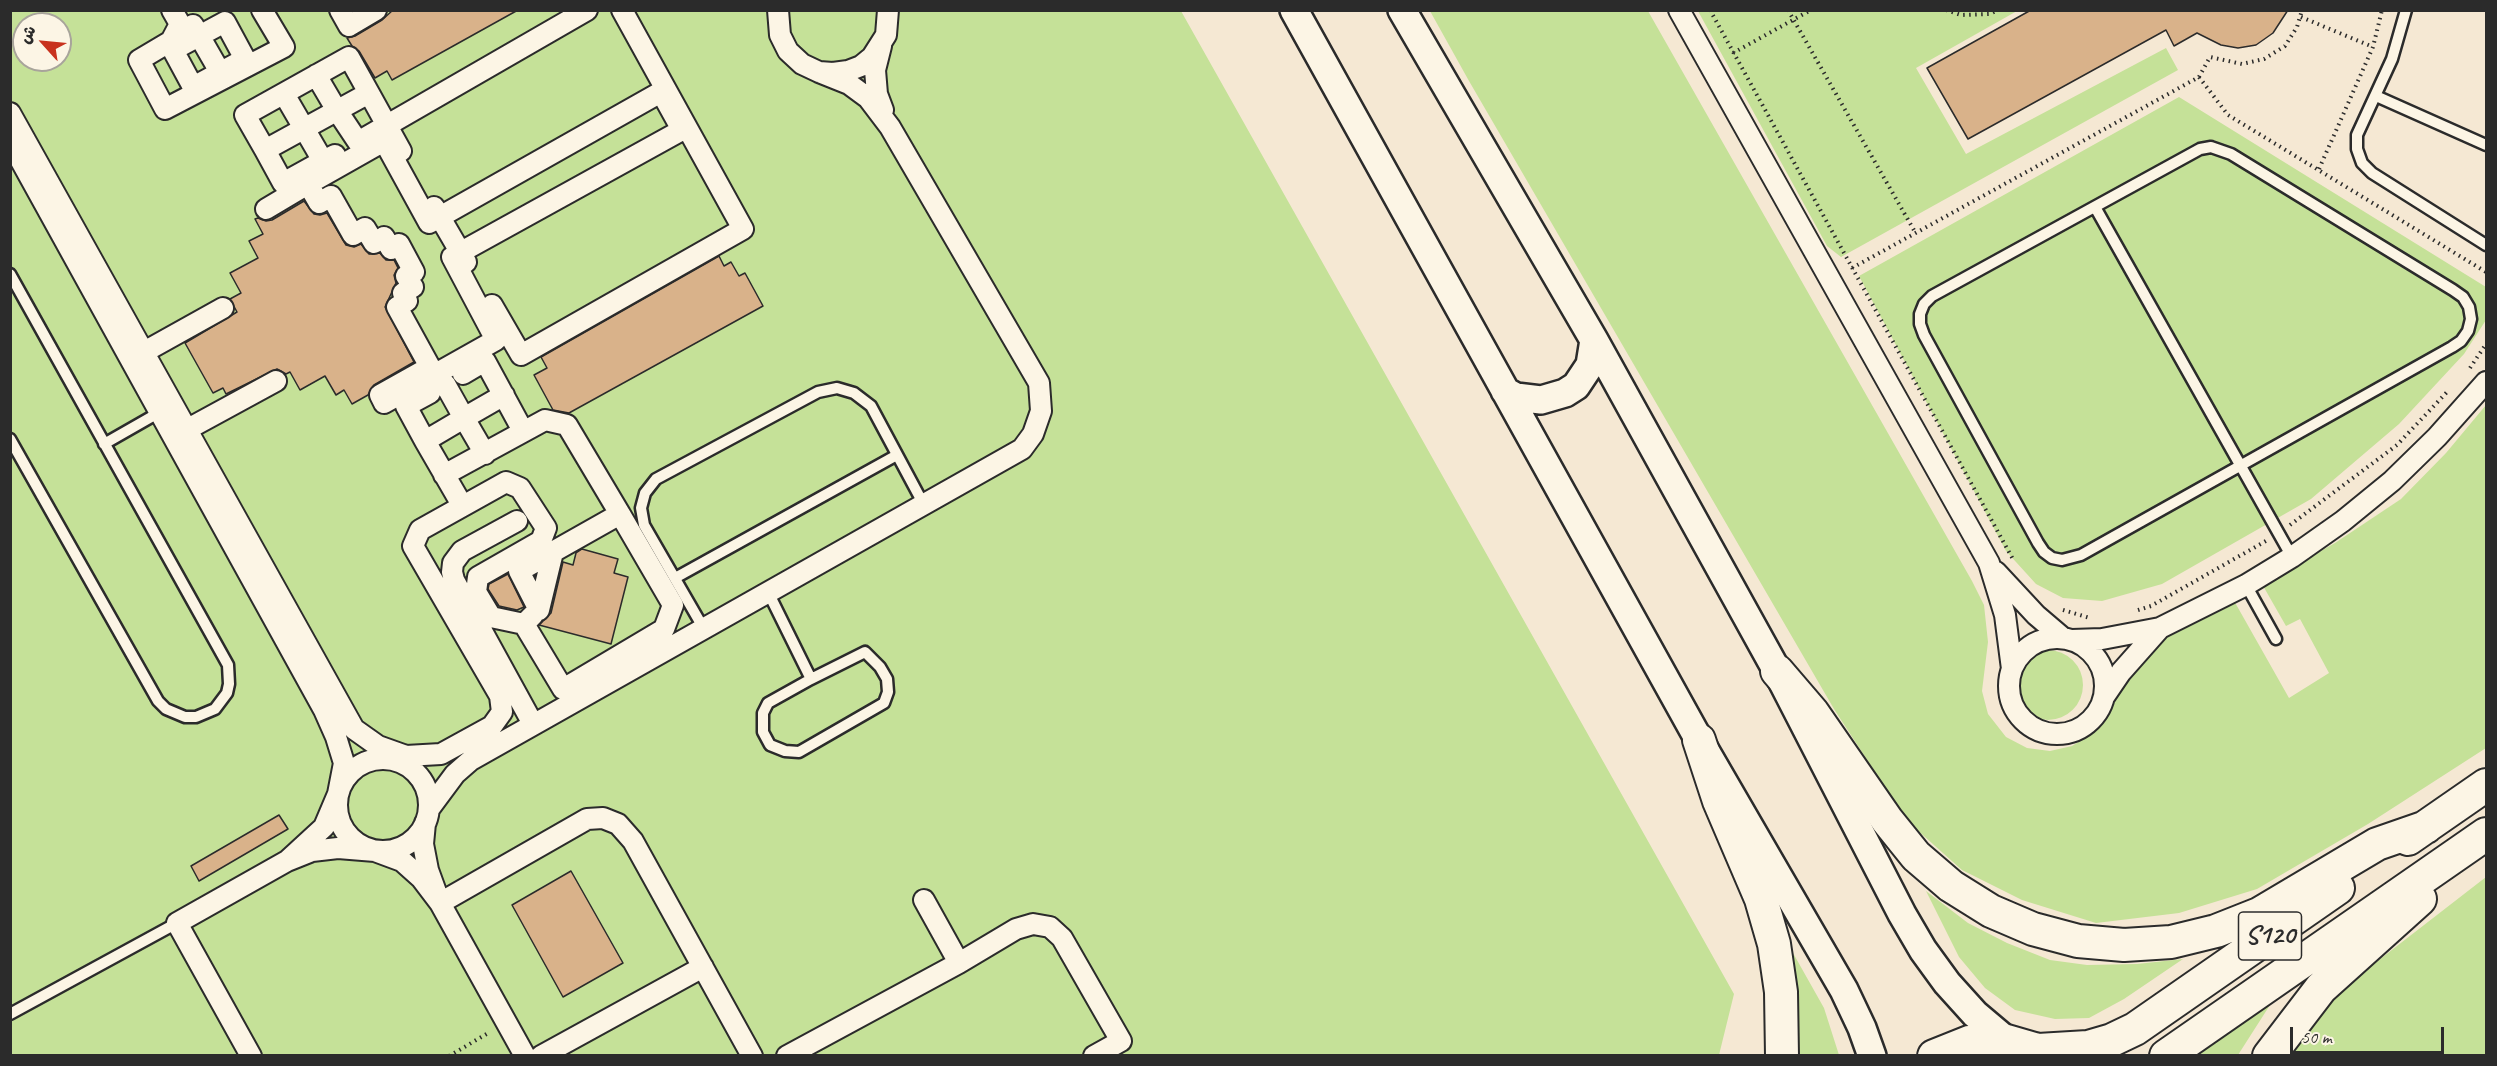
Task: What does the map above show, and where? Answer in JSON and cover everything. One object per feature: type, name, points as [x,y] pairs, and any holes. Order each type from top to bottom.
[{"type":"main road","points":[[1777,670],[1813,713],[1887,820],[1916,856],[1951,886],[1990,911],[2033,930],[2078,940],[2124,945],[2171,942],[2216,931],[2259,914],[2377,844],[2426,827]]},
{"type":"main road","points":[[1699,740],[1719,801],[1761,899],[1774,944],[1781,992],[1782,1056]]},
{"type":"main road","name":"S120","points":[[2042,1053],[2088,1047],[2112,1040],[2135,1029],[2487,785]]},
{"type":"main road","name":"S120","points":[[2166,1056],[2487,834]]},
{"type":"main road","points":[[2269,1056],[2321,988],[2425,894],[2456,855]]},
{"type":"main road","points":[[1934,1056],[1969,1042],[2007,1041],[2042,1053]]},
{"type":"street","points":[[172,10],[180,24],[171,42],[139,60],[165,109],[284,47],[262,10]]},
{"type":"street","points":[[185,10],[220,72]]},
{"type":"street","points":[[340,10],[349,26],[376,10]]},
{"type":"street","points":[[587,10],[386,126],[358,142],[283,183],[245,115],[349,57],[386,126],[521,355],[743,229],[622,10]]},
{"type":"street","points":[[251,1056],[177,923],[287,861],[312,851],[338,848],[390,851],[405,846],[417,836],[448,783],[471,760],[1022,449],[1033,434],[1041,411],[1039,383],[890,127],[868,98],[849,84],[802,64],[788,51],[780,35],[778,10]]},
{"type":"street","points":[[888,10],[875,70],[877,94],[890,127]]},
{"type":"street","points":[[819,72],[833,73],[854,69],[872,57],[897,10]]},
{"type":"street","points":[[1294,10],[1699,740],[1844,990],[1872,1056]]},
{"type":"street","points":[[1402,10],[1594,340],[1777,670],[1902,914],[1923,950],[1947,983],[1968,1006],[2007,1041]]},
{"type":"street","points":[[1679,10],[1989,563],[2005,615],[2012,669],[2009,686],[2013,703],[2022,718],[2035,729],[2052,734],[2069,733],[2085,725],[2097,713],[2104,697],[2121,672],[2160,628]]},
{"type":"street","points":[[225,22],[244,59],[193,87],[173,50],[199,35],[225,22]]},
{"type":"street","points":[[316,75],[358,142]]},
{"type":"street","points":[[266,209],[308,184],[384,141],[429,223],[661,92],[682,130],[452,257],[496,340],[384,403],[380,395],[430,366],[397,307],[407,301],[403,293],[413,287],[406,276],[414,272],[399,244],[390,249],[384,237],[374,243],[365,228],[352,235],[331,196],[319,203],[308,184]]},
{"type":"street","points":[[265,150],[303,127],[369,93]]},
{"type":"street","points":[[284,94],[323,161]]},
{"type":"street","points":[[10,113],[354,729],[378,746],[406,756],[441,754],[492,726],[502,712],[500,696],[413,546],[420,530],[462,505],[506,482],[520,488],[546,528],[542,541],[478,577],[476,592],[491,617],[524,624],[563,689],[664,628],[673,605],[567,425],[545,420],[444,475]]},
{"type":"street","points":[[10,141],[324,710],[344,763],[337,809],[341,824],[349,837],[361,846],[402,861],[421,878],[440,903],[525,1056]]},
{"type":"street","points":[[144,352],[223,308]]},
{"type":"street","points":[[1505,391],[1516,397],[1535,400],[1554,398],[1565,393],[1584,376],[1590,365],[1594,340]]},
{"type":"street","points":[[462,505],[406,406],[485,361],[524,431]]},
{"type":"street","points":[[186,430],[276,381]]},
{"type":"street","points":[[2012,669],[2027,648],[2044,640],[2102,639],[2160,628],[2246,585],[2292,558],[2392,481],[2437,437],[2487,382]]},
{"type":"street","points":[[445,384],[485,454]]},
{"type":"street","points":[[425,441],[504,395]]},
{"type":"street","points":[[539,610],[519,571],[620,514]]},
{"type":"street","points":[[518,521],[462,551],[453,563],[452,572],[454,580],[533,724]]},
{"type":"street","points":[[524,624],[539,610],[552,552]]},
{"type":"street","points":[[1989,563],[2036,615],[2068,639],[2088,648],[2099,662],[2105,679],[2104,697]]},
{"type":"street","points":[[324,710],[360,747],[413,771],[423,782],[428,795],[423,844],[428,870],[440,903]]},
{"type":"street","points":[[287,861],[306,846],[324,827],[338,794],[351,772],[368,762],[394,761],[424,767],[448,766],[471,760]]},
{"type":"street","points":[[440,903],[587,819],[603,818],[618,824],[633,841],[752,1056]]},
{"type":"street","points":[[924,900],[959,963]]},
{"type":"street","points":[[787,1056],[959,963],[1016,929],[1033,924],[1050,927],[1062,938],[1126,1048],[1094,1056]]},
{"type":"street","points":[[541,1056],[703,967]]},
{"type":"lane","points":[[2406,10],[2392,59],[2357,135],[2357,149],[2362,163],[2372,173],[2487,245]]},
{"type":"lane","points":[[2376,96],[2487,145]]},
{"type":"lane","points":[[2200,149],[2221,149],[2463,297],[2469,308],[2471,319],[2468,331],[2461,341],[2452,347],[2072,559],[2052,558],[2038,543],[1924,335],[1920,324],[1920,314],[1924,304],[1932,296],[2095,207],[2200,149]]},
{"type":"lane","points":[[2095,207],[2292,558]]},
{"type":"lane","points":[[10,274],[228,664],[230,674],[227,693],[215,709],[207,714],[186,717],[166,709],[158,701],[10,439]]},
{"type":"lane","points":[[704,629],[644,525],[641,508],[645,493],[656,479],[818,392],[837,388],[854,393],[871,406],[924,505]]},
{"type":"lane","points":[[104,444],[160,412]]},
{"type":"lane","points":[[675,578],[897,455]]},
{"type":"lane","points":[[2246,585],[2276,639]]},
{"type":"lane","points":[[768,592],[811,679]]},
{"type":"lane","points":[[865,652],[880,667],[887,680],[888,692],[884,703],[799,752],[785,751],[771,745],[763,732],[763,713],[768,703],[811,679],[865,652]]},
{"type":"lane","points":[[10,1014],[177,923]]},
{"type":"path","points":[[1710,10],[2020,570]]},
{"type":"path","points":[[1788,10],[1915,232]]},
{"type":"path","points":[[1734,53],[1812,10]]},
{"type":"path","points":[[1946,10],[1960,15],[1990,14],[1998,10]]},
{"type":"path","points":[[1852,268],[2199,77],[2210,57],[2242,64],[2264,59],[2285,45],[2301,17],[2302,10]]},
{"type":"path","points":[[2319,169],[2373,47],[2382,10]]},
{"type":"path","points":[[2301,17],[2373,47]]},
{"type":"path","points":[[2199,77],[2228,116],[2487,272]]},
{"type":"path","points":[[2469,369],[2487,344]]},
{"type":"path","points":[[2133,612],[2151,606],[2279,533],[2397,445],[2453,386]]},
{"type":"path","points":[[2056,605],[2065,611],[2090,618],[2099,618]]},
{"type":"path","points":[[449,1056],[507,1023]]},
{"type":"green space","points":[[10,11],[1181,11],[1734,994],[1719,1055],[11,1055]]},
{"type":"green space","points":[[1430,11],[1648,11],[1972,581],[1984,605],[1988,642],[1982,691],[1988,714],[2006,737],[2027,748],[2050,751],[2072,746],[2091,734],[2103,720],[2112,699],[2147,646],[2233,599],[2289,698],[2329,673],[2300,619],[2286,626],[2262,584],[2335,543],[2401,499],[2446,453],[2486,405],[2486,748],[2368,824],[2257,889],[2179,913],[2096,923],[2022,900],[1962,870],[1906,820],[1834,709]]},
{"type":"green space","points":[[1698,11],[2017,11],[1916,68],[1966,154],[2166,48],[2178,70],[1841,257],[1827,246]]},
{"type":"green space","points":[[2179,97],[2486,287],[2486,320],[2464,354],[2399,424],[2311,499],[2162,584],[2102,601],[2063,598],[2036,584],[2006,551],[1859,276]]},
{"type":"green space","points":[[2041,650],[2055,650],[2068,656],[2077,665],[2083,678],[2081,698],[2073,710],[2055,720],[2041,720],[2028,714],[2019,705],[2013,692],[2013,678],[2019,665],[2028,656]]},
{"type":"green space","points":[[2486,877],[2486,1055],[2289,1056],[2335,994]]},
{"type":"green space","points":[[1926,891],[1968,923],[2007,943],[2050,960],[2087,965],[2137,964],[2183,959],[2124,999],[2089,1018],[2055,1019],[2015,1010],[1985,988],[1959,957]]},
{"type":"green space","points":[[1793,953],[1824,1008],[1839,1055],[1797,1055],[1798,998]]},
{"type":"green space","points":[[2277,994],[2238,1055],[2189,1056]]},
{"type":"building","points":[[393,10],[518,10],[392,80],[387,71],[375,78],[359,51],[347,38],[355,36],[382,20]]},
{"type":"building","points":[[2031,10],[2288,10],[2273,33],[2256,45],[2238,48],[2221,45],[2197,33],[2174,46],[2166,30],[1968,139],[1927,68]]},
{"type":"building","points":[[304,201],[314,214],[327,213],[346,245],[354,247],[361,244],[369,254],[380,253],[386,260],[394,260],[398,268],[394,275],[396,283],[385,307],[414,362],[374,385],[368,395],[352,404],[344,390],[336,395],[325,376],[300,390],[290,372],[286,374],[277,369],[226,394],[223,388],[213,393],[185,343],[237,312],[230,299],[241,293],[230,273],[258,258],[249,241],[263,234],[255,219],[272,220]]},
{"type":"building","points":[[719,256],[724,266],[731,262],[739,276],[745,273],[763,306],[569,413],[553,410],[534,375],[547,368],[541,357]]},
{"type":"building","points":[[582,549],[618,559],[614,573],[628,577],[611,644],[539,625],[551,613],[563,562],[573,565],[576,553]]},
{"type":"building","points":[[508,574],[524,607],[517,610],[499,606],[488,589],[489,584]]},
{"type":"building","points":[[279,815],[288,829],[199,881],[191,866]]},
{"type":"building","points":[[571,871],[623,963],[563,997],[512,905]]}]
